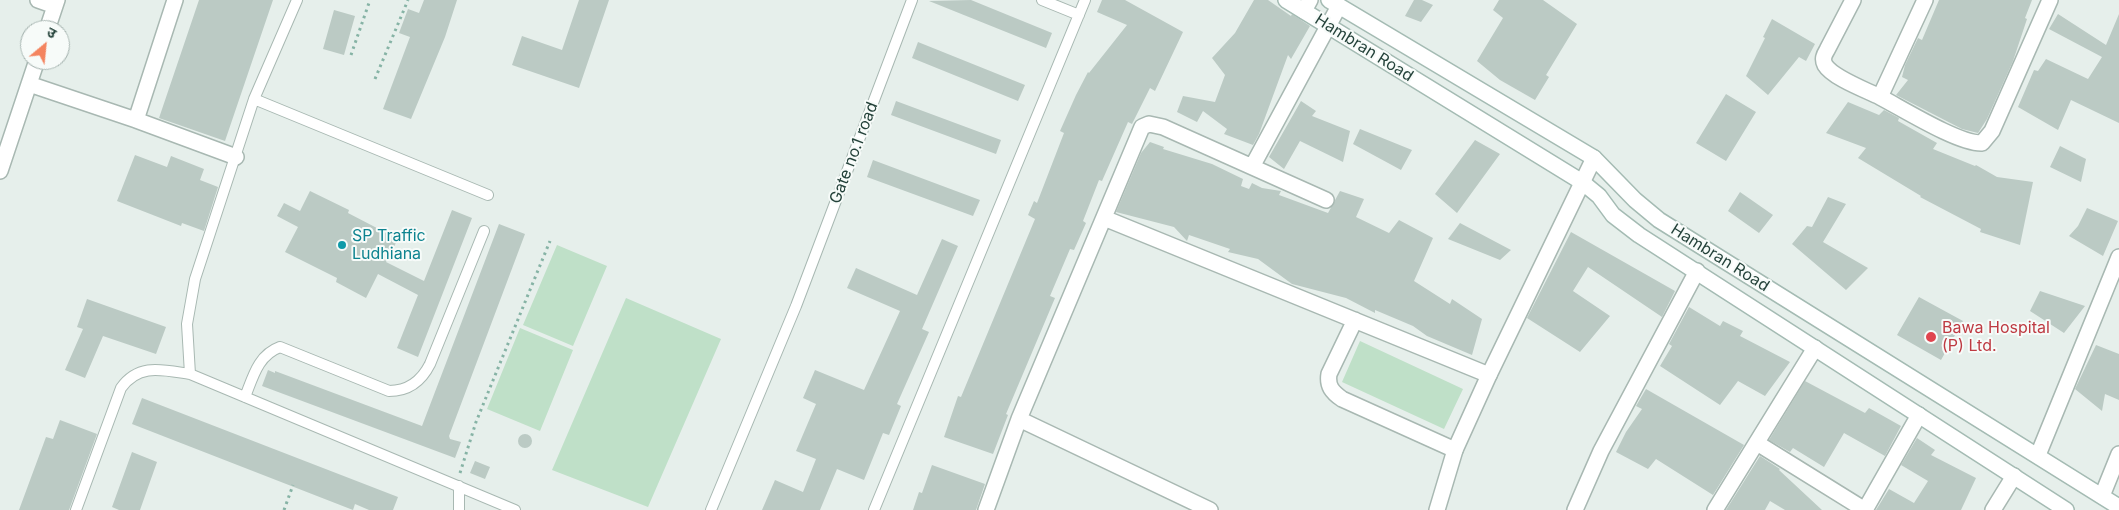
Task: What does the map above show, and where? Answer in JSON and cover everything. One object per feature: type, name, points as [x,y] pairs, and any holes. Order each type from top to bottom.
[{"type":"street","points":[[38,0],[56,3],[50,20]]},
{"type":"street","points":[[136,120],[175,0]]},
{"type":"street","name":"Hambran Road","points":[[1286,0],[1307,5],[1328,26],[1582,182],[1599,196],[1613,215],[1628,227],[2066,510]]},
{"type":"street","points":[[1853,0],[1827,50],[1824,64],[1836,74],[1950,134],[1975,144],[1982,143],[1992,131],[2050,0]]},
{"type":"street","points":[[1880,97],[1925,0]]},
{"type":"street","points":[[1253,166],[1328,26],[1334,3]]},
{"type":"street","name":"Hambran Road","points":[[1334,3],[1594,158],[1635,200],[1659,220],[2119,507]]},
{"type":"street","points":[[0,171],[4,151],[34,70]]},
{"type":"street","points":[[29,84],[136,120],[236,157]]},
{"type":"street","points":[[986,510],[1019,419],[1140,130],[1145,125],[1163,127],[1326,200]]},
{"type":"street","points":[[1437,510],[1456,450],[1489,374],[1594,158]]},
{"type":"street","points":[[1104,218],[1489,374]]},
{"type":"street","points":[[2038,455],[2119,257]]},
{"type":"street","points":[[1575,510],[1601,451],[1698,271]]},
{"type":"street","points":[[1354,320],[1329,374],[1328,382],[1332,392],[1342,399],[1456,450]]},
{"type":"street","points":[[1715,510],[1815,348]]},
{"type":"street","points":[[1757,443],[1865,510],[1919,415]]},
{"type":"street","points":[[1019,419],[1210,510]]},
{"type":"street","points":[[2102,496],[2119,454]]},
{"type":"street","points":[[1993,510],[2014,476]]},
{"type":"lane","points":[[190,374],[188,324],[195,279],[254,99],[297,0]]},
{"type":"lane","name":"Gate no.1 road","points":[[711,510],[796,306],[912,0]]},
{"type":"lane","points":[[1042,0],[1079,15]]},
{"type":"lane","points":[[874,510],[1085,0]]},
{"type":"lane","points":[[254,99],[488,196]]},
{"type":"lane","points":[[245,397],[262,358],[280,347],[389,391],[401,391],[410,387],[427,371],[484,231]]},
{"type":"lane","points":[[76,510],[121,388],[129,377],[144,370],[190,374],[515,510]]},
{"type":"lane","points":[[459,486],[459,510]]},
{"type":"path","points":[[351,56],[370,0]]},
{"type":"path","points":[[375,79],[408,0]]},
{"type":"path","points":[[459,486],[460,468],[473,428],[550,241]]},
{"type":"path","points":[[284,510],[293,485]]},
{"type":"green space","points":[[557,245],[607,266],[573,346],[523,325]]},
{"type":"green space","points":[[626,298],[721,339],[648,507],[552,470]]},
{"type":"green space","points":[[520,328],[573,350],[540,431],[487,409]]},
{"type":"green space","points":[[1360,341],[1463,389],[1444,429],[1342,382]]},
{"type":"building","points":[[199,0],[273,0],[225,141],[159,118]]},
{"type":"building","points":[[424,0],[457,0],[445,37],[411,119],[383,109],[410,37],[399,33],[408,9],[419,13]]},
{"type":"building","points":[[579,0],[609,0],[579,88],[512,65],[522,36],[562,50]]},
{"type":"building","points":[[971,0],[1052,33],[1046,48],[929,1]]},
{"type":"building","points":[[1102,0],[1125,0],[1183,32],[1155,91],[1150,88],[1132,124],[1128,122],[1102,181],[1099,180],[1083,221],[1086,223],[1074,250],[1070,249],[1050,296],[1055,298],[1006,414],[1008,415],[993,454],[944,437],[958,396],[961,397],[1035,219],[1028,215],[1034,201],[1037,203],[1064,133],[1060,131],[1088,72],[1127,25],[1097,12]]},
{"type":"building","points":[[1254,0],[1268,0],[1310,26],[1291,59],[1288,55],[1259,134],[1253,145],[1224,134],[1227,129],[1203,111],[1197,122],[1177,112],[1183,96],[1215,102],[1225,75],[1212,58],[1235,33]]},
{"type":"building","points":[[1414,0],[1422,0],[1433,5],[1421,22],[1405,16]]},
{"type":"building","points":[[1499,0],[1543,0],[1577,24],[1546,75],[1549,77],[1535,100],[1500,80],[1477,61],[1503,18],[1493,10]]},
{"type":"building","points":[[1939,0],[2032,0],[2013,61],[1987,119],[1978,133],[1962,129],[1896,95],[1908,80],[1902,77],[1905,65],[1918,38],[1922,40]]},
{"type":"building","points":[[334,10],[355,16],[344,55],[323,49]]},
{"type":"building","points":[[2058,14],[2106,45],[2119,14],[2119,123],[2071,100],[2058,130],[2018,107],[2034,70],[2038,71],[2046,59],[2088,79],[2102,57],[2049,29]]},
{"type":"building","points":[[1772,19],[1815,44],[1806,61],[1799,57],[1768,95],[1746,76],[1765,38],[1763,37]]},
{"type":"building","points":[[918,42],[1025,85],[1018,101],[912,58]]},
{"type":"building","points":[[1726,94],[1756,112],[1726,161],[1696,143]]},
{"type":"building","points":[[896,101],[1001,140],[996,154],[891,115]]},
{"type":"building","points":[[1301,101],[1316,111],[1312,116],[1350,131],[1343,162],[1300,141],[1284,169],[1269,157]]},
{"type":"building","points":[[1848,102],[1879,115],[1884,110],[1899,118],[1898,121],[1937,143],[1933,149],[1976,165],[1997,177],[2033,182],[2020,245],[1980,232],[1981,229],[1920,197],[1858,158],[1866,148],[1826,133]]},
{"type":"building","points":[[1360,129],[1412,150],[1401,170],[1353,144]]},
{"type":"building","points":[[1475,140],[1500,154],[1457,213],[1435,194]]},
{"type":"building","points":[[1150,142],[1164,147],[1163,149],[1212,164],[1243,179],[1241,186],[1249,189],[1252,183],[1262,188],[1281,191],[1279,195],[1328,213],[1340,191],[1364,199],[1356,217],[1389,233],[1399,220],[1433,238],[1414,281],[1450,304],[1452,299],[1482,319],[1472,355],[1427,336],[1413,326],[1375,310],[1375,313],[1346,298],[1292,284],[1258,259],[1228,252],[1230,249],[1189,235],[1187,241],[1174,227],[1116,212],[1141,153]]},
{"type":"building","points":[[2060,146],[2086,159],[2081,182],[2050,167]]},
{"type":"building","points":[[135,155],[167,167],[171,156],[204,169],[200,180],[218,187],[204,231],[182,223],[181,226],[117,201]]},
{"type":"building","points":[[873,160],[980,200],[973,216],[867,177]]},
{"type":"building","name":"SP Traffic Ludhiana","points":[[310,191],[349,210],[348,213],[398,239],[386,262],[424,281],[452,210],[472,218],[418,357],[397,348],[418,295],[378,274],[366,298],[336,282],[337,278],[285,252],[298,227],[277,216],[284,203],[300,211]]},
{"type":"building","points":[[1740,192],[1773,215],[1759,233],[1728,211]]},
{"type":"building","points":[[1828,197],[1846,204],[1823,242],[1868,268],[1846,290],[1792,244],[1807,226],[1812,227]]},
{"type":"building","points":[[2087,208],[2118,221],[2103,256],[2069,236],[2078,226]]},
{"type":"building","points":[[1460,223],[1511,250],[1500,260],[1448,239]]},
{"type":"building","points":[[499,224],[525,234],[449,436],[450,439],[461,442],[455,458],[262,386],[268,370],[275,373],[275,371],[422,426]]},
{"type":"building","points":[[1571,232],[1675,291],[1662,317],[1588,267],[1573,291],[1610,316],[1580,352],[1527,318]]},
{"type":"building","points":[[942,239],[958,246],[922,329],[929,332],[897,404],[901,406],[889,435],[883,433],[864,480],[837,469],[820,510],[762,510],[775,480],[803,492],[816,459],[796,451],[816,404],[803,398],[815,370],[864,390],[900,311],[847,288],[856,268],[917,295]]},
{"type":"building","points":[[2040,291],[2085,306],[2064,333],[2030,311]]},
{"type":"building","points":[[1919,297],[1963,321],[1941,360],[1897,335]]},
{"type":"building","points":[[87,299],[166,327],[156,354],[103,336],[85,378],[65,370],[83,329],[77,327]]},
{"type":"building","points":[[1689,307],[1720,326],[1723,321],[1743,331],[1740,336],[1790,362],[1765,396],[1738,381],[1720,405],[1660,366],[1672,346],[1669,344]]},
{"type":"building","points":[[2096,345],[2119,354],[2119,400],[2105,394],[2102,411],[2075,389]]},
{"type":"building","points":[[1805,381],[1865,413],[1869,408],[1901,426],[1885,456],[1844,433],[1824,467],[1793,448],[1790,452],[1769,440]]},
{"type":"building","points":[[1646,389],[1744,445],[1713,495],[1656,459],[1648,469],[1616,452],[1626,432],[1642,409],[1636,406]]},
{"type":"building","points":[[142,398],[398,497],[393,510],[369,510],[355,504],[353,510],[132,424]]},
{"type":"building","points":[[60,420],[97,434],[69,510],[19,510],[46,437],[53,439]]},
{"type":"building","points":[[525,434],[530,436],[532,441],[530,446],[525,448],[520,446],[518,441],[520,436]]},
{"type":"building","points":[[1917,438],[1935,450],[1931,455],[1976,478],[1961,510],[1876,510],[1889,489],[1914,503],[1928,481],[1901,465]]},
{"type":"building","points":[[132,452],[157,462],[140,510],[119,510],[112,507]]},
{"type":"building","points":[[1760,456],[1780,469],[1822,510],[1785,510],[1770,501],[1765,510],[1726,510]]},
{"type":"building","points":[[475,461],[490,467],[485,479],[470,473]]},
{"type":"building","points":[[932,465],[985,484],[976,510],[913,510],[919,492],[922,493]]},
{"type":"place","name":"SP Traffic Ludhiana","points":[[342,245]]},
{"type":"place","name":"Bawa Hospital (P) Ltd.","points":[[1931,337]]}]
